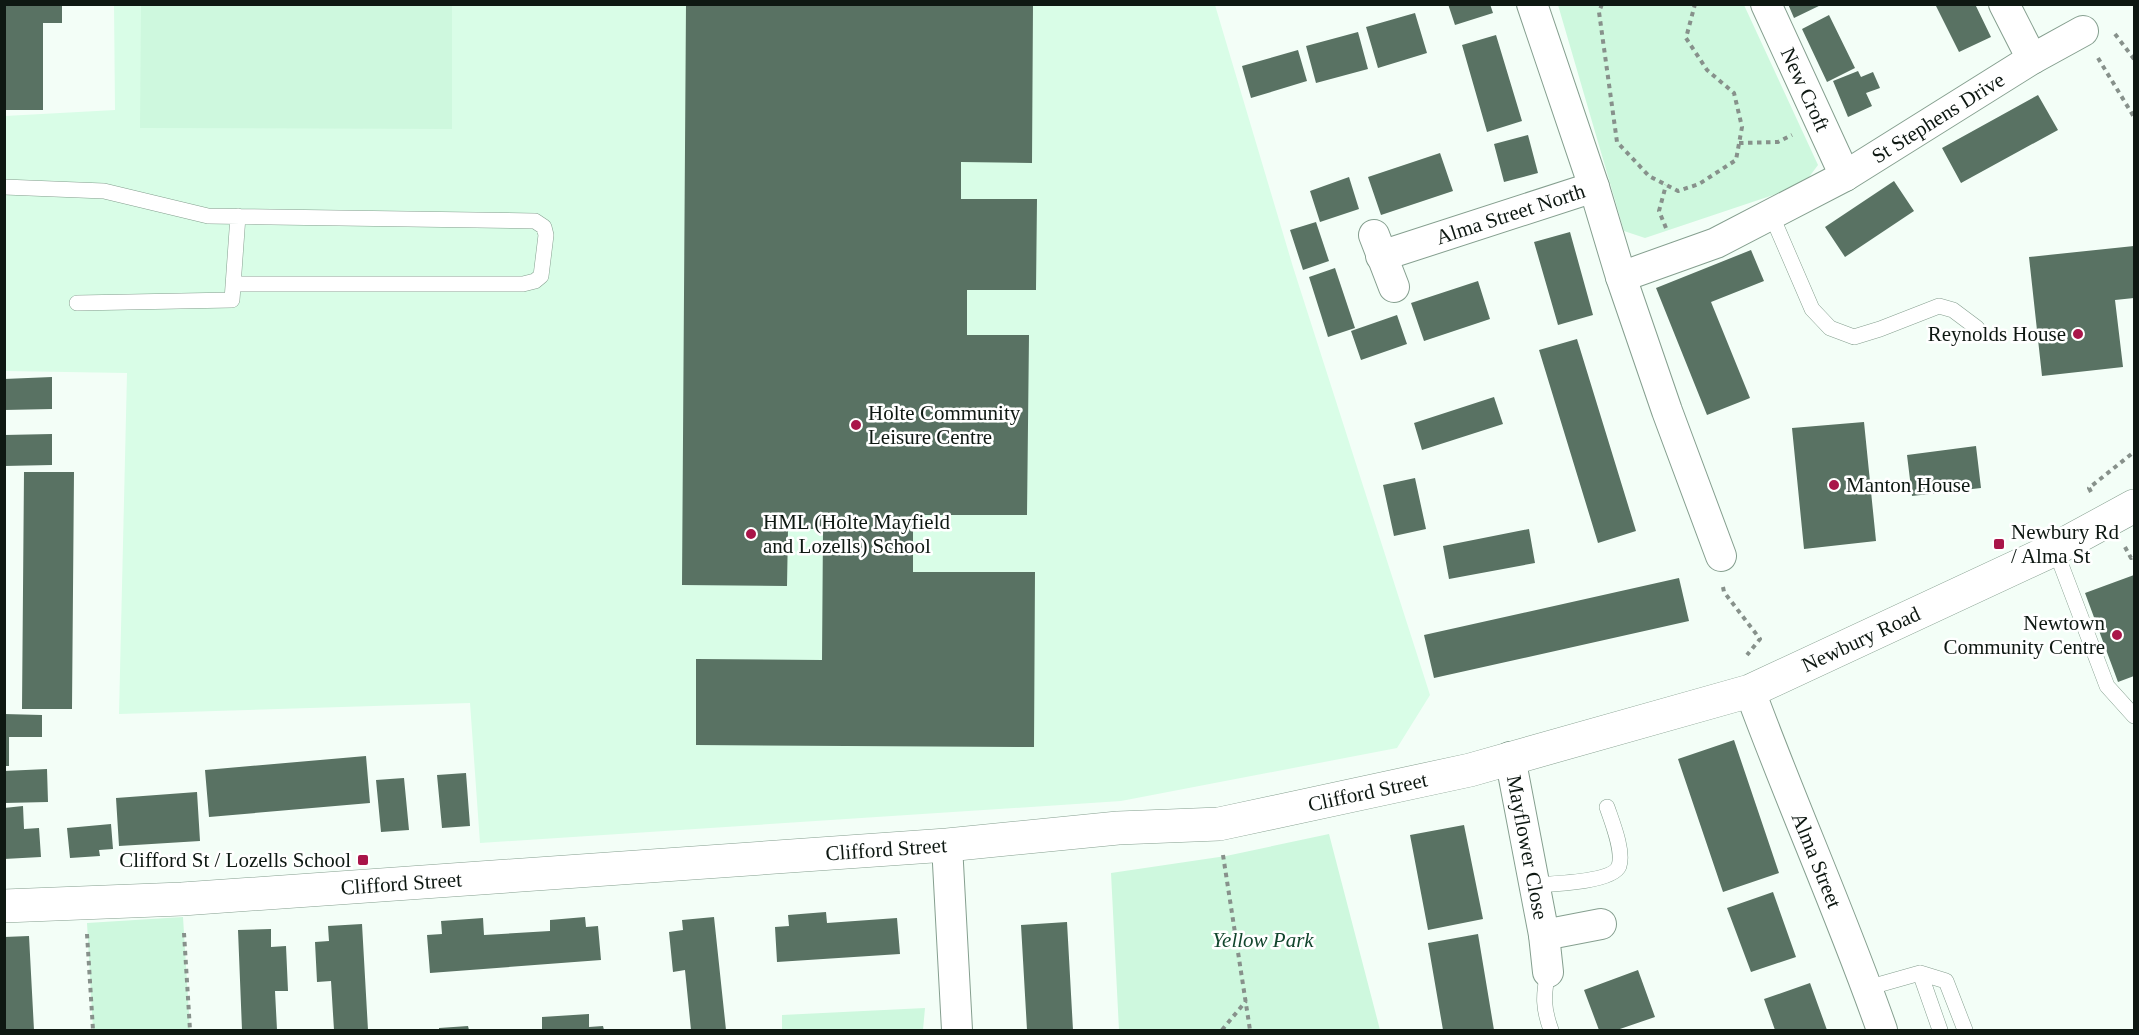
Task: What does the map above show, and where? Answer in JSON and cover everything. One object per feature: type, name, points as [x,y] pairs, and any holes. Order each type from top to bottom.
[{"type":"main road","name":"Newbury Road","points":[[1750,691],[2055,549],[2134,506]]},
{"type":"main road","name":"Clifford Street","points":[[4,906],[182,899],[947,845],[1118,828],[1219,824],[1470,770],[1750,691]]},
{"type":"street","name":"Alma Street North","points":[[1394,287],[1378,245],[1594,187],[1532,4]]},
{"type":"street","name":"New Croft","points":[[1766,4],[1845,176]]},
{"type":"street","points":[[2004,4],[2032,59]]},
{"type":"street","name":"St Stephens Drive","points":[[1621,277],[1716,243],[1845,176],[2032,59],[2082,32]]},
{"type":"street","points":[[1594,187],[1621,277],[1667,411],[1721,556]]},
{"type":"street","name":"Alma Street","points":[[1750,691],[1882,1030]]},
{"type":"street","name":"Mayflower Close","points":[[1510,758],[1544,935],[1548,972]]},
{"type":"street","points":[[947,845],[957,1030]]},
{"type":"street","name":"Mayflower Close","points":[[1544,935],[1601,924]]},
{"type":"lane","points":[[4,188],[104,191],[208,216],[535,221],[544,227],[546,235],[541,276],[535,281],[524,284],[233,284]]},
{"type":"lane","points":[[1771,214],[1812,309],[1830,328],[1854,337],[1880,330],[1939,306],[1953,310],[1977,327]]},
{"type":"lane","points":[[77,303],[232,300],[238,216]]},
{"type":"lane","points":[[2055,549],[2108,686],[2134,716]]},
{"type":"lane","points":[[1534,885],[1602,878],[1614,874],[1619,866],[1620,856],[1607,807]]},
{"type":"lane","points":[[1548,972],[1543,992],[1545,1013],[1551,1030]]},
{"type":"lane","points":[[1867,988],[1920,973],[1946,981],[1965,1030]]},
{"type":"lane","points":[[1920,973],[1940,1030]]},
{"type":"path","points":[[1602,4],[1599,12],[1617,142],[1648,176],[1678,191],[1699,184],[1736,160],[1742,127],[1734,93],[1707,70],[1686,38],[1695,4]]},
{"type":"path","points":[[2082,32],[2134,117]]},
{"type":"path","points":[[1739,143],[1778,142],[1819,120]]},
{"type":"path","points":[[1666,185],[1659,211],[1678,257]]},
{"type":"path","points":[[1219,824],[1250,1030]]},
{"type":"path","points":[[182,899],[190,1030]]},
{"type":"path","points":[[83,904],[87,922],[93,1030]]},
{"type":"path","points":[[1222,1030],[1246,1001]]},
{"type":"shaded area","name":"HML (Holte Mayfield and Lozells) School","points":[[114,5],[1215,5],[1293,267],[1430,695],[1397,748],[1121,801],[480,843],[470,703],[119,714],[127,373],[5,371],[5,116],[115,110]]},
{"type":"green space","points":[[141,5],[452,5],[452,129],[140,128]]},
{"type":"green space","points":[[1558,5],[1744,5],[1818,165],[1803,185],[1645,238],[1624,231]]},
{"type":"green space","name":"Yellow Park","points":[[1329,834],[1380,1030],[1119,1030],[1111,873],[1226,856]]},
{"type":"green space","points":[[183,917],[190,1030],[93,1030],[87,923]]},
{"type":"green space","points":[[925,1008],[923,1030],[782,1030],[782,1015]]},
{"type":"building","points":[[4,4],[62,4],[62,23],[43,23],[43,110],[4,110]]},
{"type":"building","name":"Holte Community Leisure Centre","points":[[686,4],[1033,4],[1032,163],[961,162],[961,199],[1037,199],[1036,290],[967,290],[967,335],[1029,335],[1027,515],[913,515],[913,572],[1035,572],[1034,747],[696,745],[696,659],[822,660],[823,529],[788,529],[787,586],[682,585]]},
{"type":"building","points":[[1448,4],[1490,4],[1493,13],[1455,25]]},
{"type":"building","points":[[1788,4],[1823,4],[1794,18]]},
{"type":"building","points":[[1935,4],[1975,4],[1991,37],[1959,52]]},
{"type":"building","points":[[1415,13],[1427,53],[1378,68],[1366,27]]},
{"type":"building","points":[[1829,15],[1855,68],[1827,82],[1802,29]]},
{"type":"building","points":[[1358,32],[1368,69],[1316,83],[1306,46]]},
{"type":"building","points":[[1496,35],[1522,121],[1487,132],[1462,45]]},
{"type":"building","points":[[1298,50],[1307,81],[1251,98],[1242,66]]},
{"type":"building","points":[[1858,71],[1861,77],[1873,72],[1880,88],[1866,93],[1872,106],[1848,117],[1833,81]]},
{"type":"building","points":[[2038,95],[2058,130],[1961,183],[1942,148]]},
{"type":"building","points":[[1528,135],[1538,173],[1504,182],[1494,144]]},
{"type":"building","points":[[1440,153],[1453,191],[1381,215],[1368,177]]},
{"type":"building","points":[[1349,177],[1359,209],[1320,222],[1310,191]]},
{"type":"building","points":[[1894,181],[1914,211],[1845,257],[1825,227]]},
{"type":"building","points":[[1316,222],[1329,261],[1303,270],[1290,230]]},
{"type":"building","points":[[1570,232],[1593,315],[1558,325],[1534,242]]},
{"type":"building","name":"Reynolds House","points":[[2134,246],[2134,298],[2115,300],[2123,367],[2042,376],[2029,257]]},
{"type":"building","points":[[1751,250],[1764,281],[1711,302],[1750,398],[1707,415],[1656,288]]},
{"type":"building","points":[[1335,268],[1355,328],[1328,337],[1309,277]]},
{"type":"building","points":[[1478,281],[1490,319],[1424,341],[1411,303]]},
{"type":"building","points":[[1397,315],[1407,344],[1361,360],[1351,331]]},
{"type":"building","points":[[1577,339],[1636,531],[1598,543],[1539,350]]},
{"type":"building","points":[[52,377],[52,409],[4,410],[4,379]]},
{"type":"building","points":[[1494,397],[1503,424],[1422,450],[1414,423]]},
{"type":"building","name":"Manton House","points":[[1864,422],[1876,541],[1804,549],[1792,428]]},
{"type":"building","points":[[52,434],[52,465],[4,466],[4,435]]},
{"type":"building","points":[[1976,446],[1981,488],[1912,496],[1907,455]]},
{"type":"building","points":[[24,472],[74,472],[72,709],[22,709]]},
{"type":"building","points":[[1415,478],[1426,529],[1394,536],[1383,485]]},
{"type":"building","points":[[1529,529],[1535,563],[1449,579],[1443,546]]},
{"type":"building","name":"Newtown Community Centre","points":[[2134,575],[2134,676],[2118,682],[2085,593]]},
{"type":"building","points":[[1679,578],[1689,621],[1434,678],[1424,635]]},
{"type":"building","points":[[4,714],[42,715],[42,737],[9,737],[9,766],[4,766]]},
{"type":"building","points":[[1734,740],[1779,873],[1723,892],[1678,759]]},
{"type":"building","points":[[366,756],[370,803],[209,817],[205,770]]},
{"type":"building","points":[[47,769],[48,802],[4,803],[4,771]]},
{"type":"building","points":[[466,773],[470,826],[442,828],[437,775]]},
{"type":"building","points":[[404,778],[409,830],[381,832],[376,780]]},
{"type":"building","points":[[197,792],[200,841],[119,846],[116,798]]},
{"type":"building","points":[[23,806],[24,829],[39,828],[41,857],[4,859],[4,808]]},
{"type":"building","points":[[111,824],[113,849],[99,850],[100,856],[70,858],[67,828]]},
{"type":"building","points":[[1464,825],[1483,919],[1428,930],[1410,835]]},
{"type":"building","points":[[1773,892],[1796,957],[1751,972],[1727,908]]},
{"type":"building","points":[[826,912],[827,923],[897,918],[900,954],[777,962],[775,927],[789,926],[788,915]]},
{"type":"building","points":[[585,917],[586,927],[598,926],[601,960],[430,973],[427,935],[442,934],[441,921],[483,918],[484,935],[550,931],[550,920]]},
{"type":"building","points":[[714,917],[726,1030],[691,1030],[685,970],[673,972],[669,932],[683,930],[682,920]]},
{"type":"building","points":[[1067,922],[1073,1030],[1027,1030],[1021,925]]},
{"type":"building","points":[[362,924],[368,1030],[334,1030],[331,981],[317,982],[315,942],[329,941],[328,926]]},
{"type":"building","points":[[271,929],[271,947],[286,946],[288,991],[275,991],[277,1030],[242,1030],[238,930]]},
{"type":"building","points":[[1478,934],[1494,1030],[1443,1030],[1428,943]]},
{"type":"building","points":[[29,936],[34,1030],[4,1030],[4,937]]},
{"type":"building","points":[[1638,970],[1655,1017],[1617,1030],[1599,1030],[1584,990]]},
{"type":"building","points":[[1810,983],[1827,1030],[1775,1030],[1764,999]]},
{"type":"building","points":[[589,1014],[589,1027],[603,1026],[604,1030],[542,1030],[542,1017]]},
{"type":"building","points":[[468,1026],[469,1030],[439,1030],[439,1028]]},
{"type":"place","name":"Reynolds House","points":[[2078,334]]},
{"type":"place","name":"Holte Community Leisure Centre","points":[[856,425]]},
{"type":"place","name":"Manton House","points":[[1834,485]]},
{"type":"place","name":"HML (Holte Mayfield and Lozells) School","points":[[751,534]]},
{"type":"place","name":"Newbury Rd / Alma St","points":[[1999,544]]},
{"type":"place","name":"Newtown Community Centre","points":[[2117,635]]},
{"type":"place","name":"Clifford St / Lozells School","points":[[363,860]]}]
